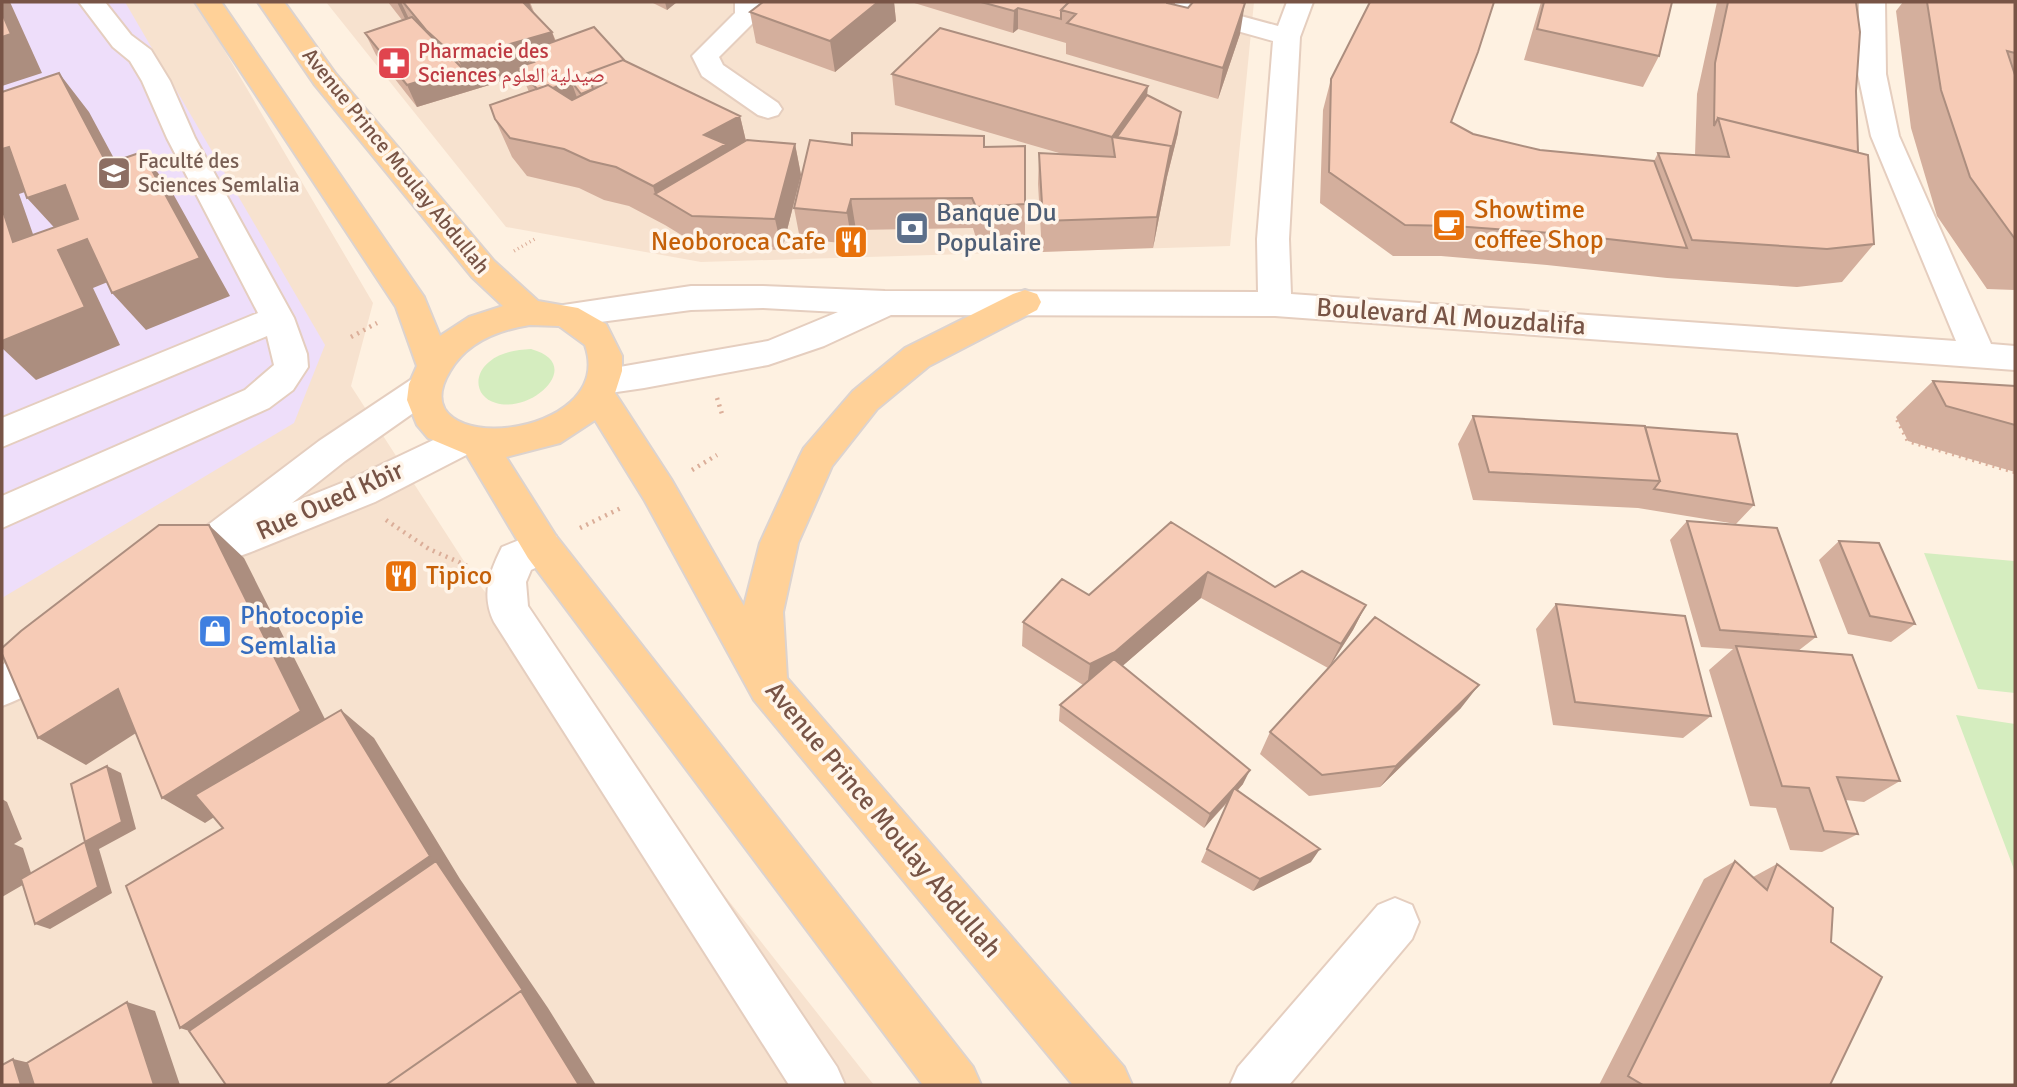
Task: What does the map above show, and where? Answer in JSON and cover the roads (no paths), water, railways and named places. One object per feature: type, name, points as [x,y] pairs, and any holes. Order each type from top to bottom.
[{"type":"main road","points":[[208,2],[412,305],[429,377],[426,405],[432,420],[445,432],[470,441],[505,444],[532,438],[559,427],[581,412],[600,388],[607,359],[600,340],[585,324],[546,314],[501,317],[474,329],[450,345],[429,377]]},
{"type":"main road","name":"Avenue Prince Moulay Abdullah","points":[[271,2],[325,79],[483,269],[546,314]]},
{"type":"main road","points":[[769,687],[763,612],[779,543],[817,458],[865,400],[917,357],[1025,302]]},
{"type":"main road","name":"Avenue Prince Moulay Abdullah","points":[[600,388],[769,687],[1107,1085]]},
{"type":"main road","points":[[470,441],[542,547],[955,1085]]},
{"type":"street","points":[[2,513],[257,399],[281,381],[290,367],[290,354],[277,318],[181,138],[156,81],[141,56],[122,41],[92,2]]},
{"type":"street","points":[[748,2],[748,15],[705,56],[712,70],[768,109]]},
{"type":"street","points":[[1161,2],[1287,37]]},
{"type":"street","points":[[1275,304],[1273,239],[1287,37],[1300,2]]},
{"type":"street","points":[[1872,2],[1872,74],[1885,136],[1980,356]]},
{"type":"street","name":"Boulevard Al Mouzdalifa","points":[[546,314],[691,298],[763,297],[885,303],[1275,304],[2015,358]]},
{"type":"street","name":"Boulevard Al Mouzdalifa","points":[[600,388],[769,353],[818,336],[885,303]]},
{"type":"street","points":[[2,433],[277,318]]},
{"type":"street","name":"Rue Oued Kbir","points":[[151,589],[196,558],[429,377]]},
{"type":"street","name":"Rue Oued Kbir","points":[[196,558],[362,491],[470,441]]},
{"type":"street","points":[[542,547],[516,559],[506,582],[508,610],[819,1085]]},
{"type":"street","points":[[2,687],[83,635]]},
{"type":"street","points":[[1256,1085],[1395,922]]},
{"type":"place","name":"Pharmacie des Sciences صيدلية العلوم","points":[[394,63]]},
{"type":"place","name":"Faculté des Sciences Semlalia","points":[[114,173]]},
{"type":"place","name":"Showtime coffee Shop","points":[[1449,225]]},
{"type":"place","name":"Banque Du Populaire","points":[[912,228]]},
{"type":"place","name":"Neoboroca Cafe","points":[[851,242]]},
{"type":"place","name":"Tipico","points":[[401,576]]},
{"type":"place","name":"Photocopie Semlalia","points":[[215,631]]}]
